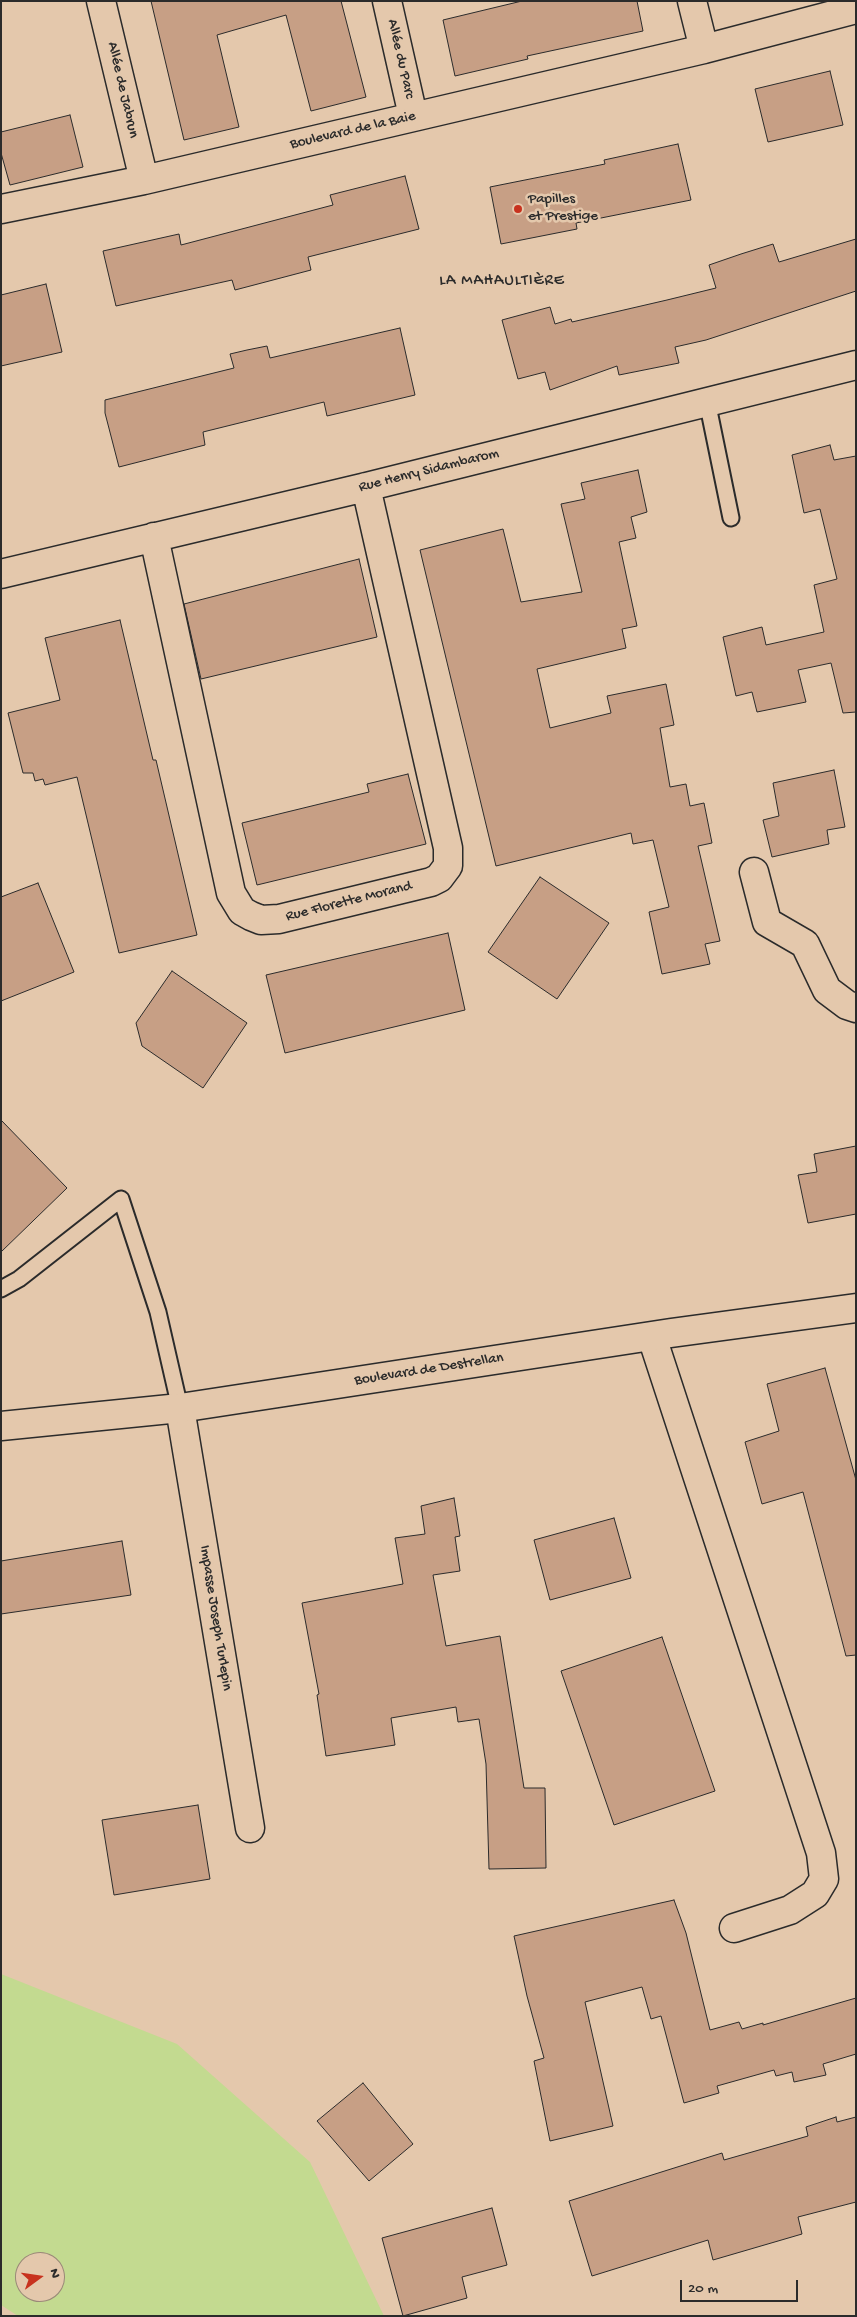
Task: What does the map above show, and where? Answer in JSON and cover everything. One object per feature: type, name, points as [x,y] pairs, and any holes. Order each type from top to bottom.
[{"type":"street","name":"Allée de Jabrun","points":[[101,1],[144,180]]},
{"type":"street","name":"Allée du Parc","points":[[387,1],[413,116]]},
{"type":"street","points":[[692,1],[704,49]]},
{"type":"street","name":"Boulevard de la Baie","points":[[1,209],[144,180],[704,49],[856,9]]},
{"type":"street","name":"Rue Henry Sidambarom","points":[[1,574],[366,487],[856,365]]},
{"type":"street","name":"Rue Florette Morand","points":[[154,538],[231,893],[242,911],[251,916],[270,920],[289,917],[432,882],[439,878],[448,866],[448,848],[366,487]]},
{"type":"street","points":[[754,872],[767,922],[805,944],[828,990],[847,1005],[856,1008]]},
{"type":"street","name":"Boulevard de Destrellan","points":[[1,1426],[180,1408],[856,1308]]},
{"type":"street","points":[[652,1337],[820,1853],[824,1879],[815,1894],[790,1910],[734,1928]]},
{"type":"street","name":"Impasse Joseph Turlepin","points":[[180,1408],[250,1828]]},
{"type":"lane","points":[[708,401],[731,518]]},
{"type":"lane","points":[[1,1289],[19,1279],[121,1199],[158,1312],[180,1408]]},
{"type":"green space","points":[[1,1974],[177,2044],[310,2162],[384,2316],[18,2316],[1,2305]]},
{"type":"building","points":[[151,1],[341,1],[366,97],[311,111],[286,15],[217,35],[239,127],[184,140]]},
{"type":"building","points":[[522,1],[637,1],[643,31],[527,56],[528,59],[455,76],[443,20]]},
{"type":"building","points":[[830,71],[843,125],[768,142],[755,89]]},
{"type":"building","points":[[70,115],[83,167],[10,185],[1,153],[1,132]]},
{"type":"building","points":[[678,144],[691,200],[576,223],[577,229],[501,244],[490,187],[605,164],[604,160]]},
{"type":"building","points":[[405,176],[419,229],[308,257],[311,270],[235,290],[232,280],[116,306],[103,251],[179,234],[181,245],[333,205],[330,195]]},
{"type":"building","points":[[856,239],[856,291],[706,340],[675,347],[679,363],[619,375],[617,366],[550,390],[545,372],[518,379],[502,320],[550,307],[555,324],[571,319],[572,322],[716,288],[709,265],[773,244],[779,262]]},
{"type":"building","points":[[46,284],[62,352],[1,366],[1,295]]},
{"type":"building","points":[[400,328],[415,395],[327,416],[324,402],[203,432],[205,445],[119,467],[105,413],[105,400],[234,368],[230,354],[267,346],[270,358]]},
{"type":"building","points":[[830,445],[834,460],[856,456],[856,712],[843,713],[831,663],[798,670],[806,702],[757,712],[752,692],[736,696],[723,637],[762,627],[766,645],[824,632],[814,585],[837,579],[820,509],[804,513],[792,455]]},
{"type":"building","points":[[638,470],[647,512],[631,517],[636,538],[619,542],[637,626],[622,629],[626,648],[537,669],[550,728],[611,713],[607,696],[666,684],[674,725],[660,728],[670,787],[686,784],[690,806],[704,803],[712,843],[698,846],[720,941],[705,944],[710,964],[662,974],[649,912],[669,907],[653,840],[633,844],[631,833],[496,866],[420,550],[503,529],[521,602],[582,592],[561,504],[585,499],[581,483]]},
{"type":"building","points":[[359,559],[377,637],[201,679],[184,604]]},
{"type":"building","points":[[120,620],[153,760],[156,760],[197,935],[119,953],[77,777],[45,785],[43,779],[35,781],[33,773],[23,773],[8,713],[60,700],[45,638]]},
{"type":"building","points":[[834,770],[845,827],[827,830],[829,844],[772,857],[763,820],[779,816],[773,783]]},
{"type":"building","points":[[408,774],[426,844],[257,885],[242,823],[369,792],[367,784]]},
{"type":"building","points":[[540,877],[609,923],[557,999],[488,952]]},
{"type":"building","points":[[38,883],[74,972],[1,1001],[1,897]]},
{"type":"building","points":[[448,933],[465,1010],[285,1053],[266,975]]},
{"type":"building","points":[[172,971],[247,1023],[203,1088],[142,1046],[136,1023]]},
{"type":"building","points":[[1,1120],[67,1188],[1,1252]]},
{"type":"building","points":[[856,1146],[856,1214],[808,1223],[798,1175],[817,1172],[814,1154]]},
{"type":"building","points":[[825,1368],[856,1480],[856,1655],[846,1656],[803,1492],[762,1504],[745,1442],[779,1431],[767,1384]]},
{"type":"building","points":[[454,1498],[460,1536],[455,1537],[460,1571],[433,1575],[446,1646],[500,1636],[524,1788],[545,1788],[546,1868],[489,1869],[486,1764],[479,1719],[458,1722],[456,1707],[391,1718],[395,1745],[326,1756],[317,1695],[319,1694],[302,1603],[403,1584],[395,1538],[425,1534],[421,1506]]},
{"type":"building","points":[[614,1518],[631,1578],[550,1600],[534,1540]]},
{"type":"building","points":[[122,1541],[131,1595],[1,1614],[1,1561]]},
{"type":"building","points":[[662,1637],[715,1791],[614,1825],[561,1671]]},
{"type":"building","points":[[198,1805],[210,1879],[114,1895],[102,1820]]},
{"type":"building","points":[[674,1900],[686,1933],[710,2030],[739,2022],[742,2029],[763,2023],[763,2025],[856,1998],[856,2054],[823,2064],[826,2075],[794,2082],[792,2072],[776,2076],[774,2070],[717,2086],[719,2093],[684,2103],[661,2016],[651,2019],[642,1987],[585,2002],[613,2126],[550,2141],[534,2061],[544,2058],[527,1996],[514,1936]]},
{"type":"building","points":[[363,2083],[413,2144],[369,2181],[317,2121]]},
{"type":"building","points":[[836,2117],[837,2122],[856,2117],[856,2202],[798,2217],[802,2234],[713,2260],[708,2240],[592,2276],[569,2201],[722,2153],[724,2160],[808,2136],[806,2127]]},
{"type":"building","points":[[492,2208],[507,2265],[462,2277],[467,2298],[403,2316],[382,2238]]},
{"type":"place","name":"Papilles et Prestige","points":[[518,209]]},
{"type":"district","name":"LA MAHAULTIÈRE","points":[[502,282]]}]
